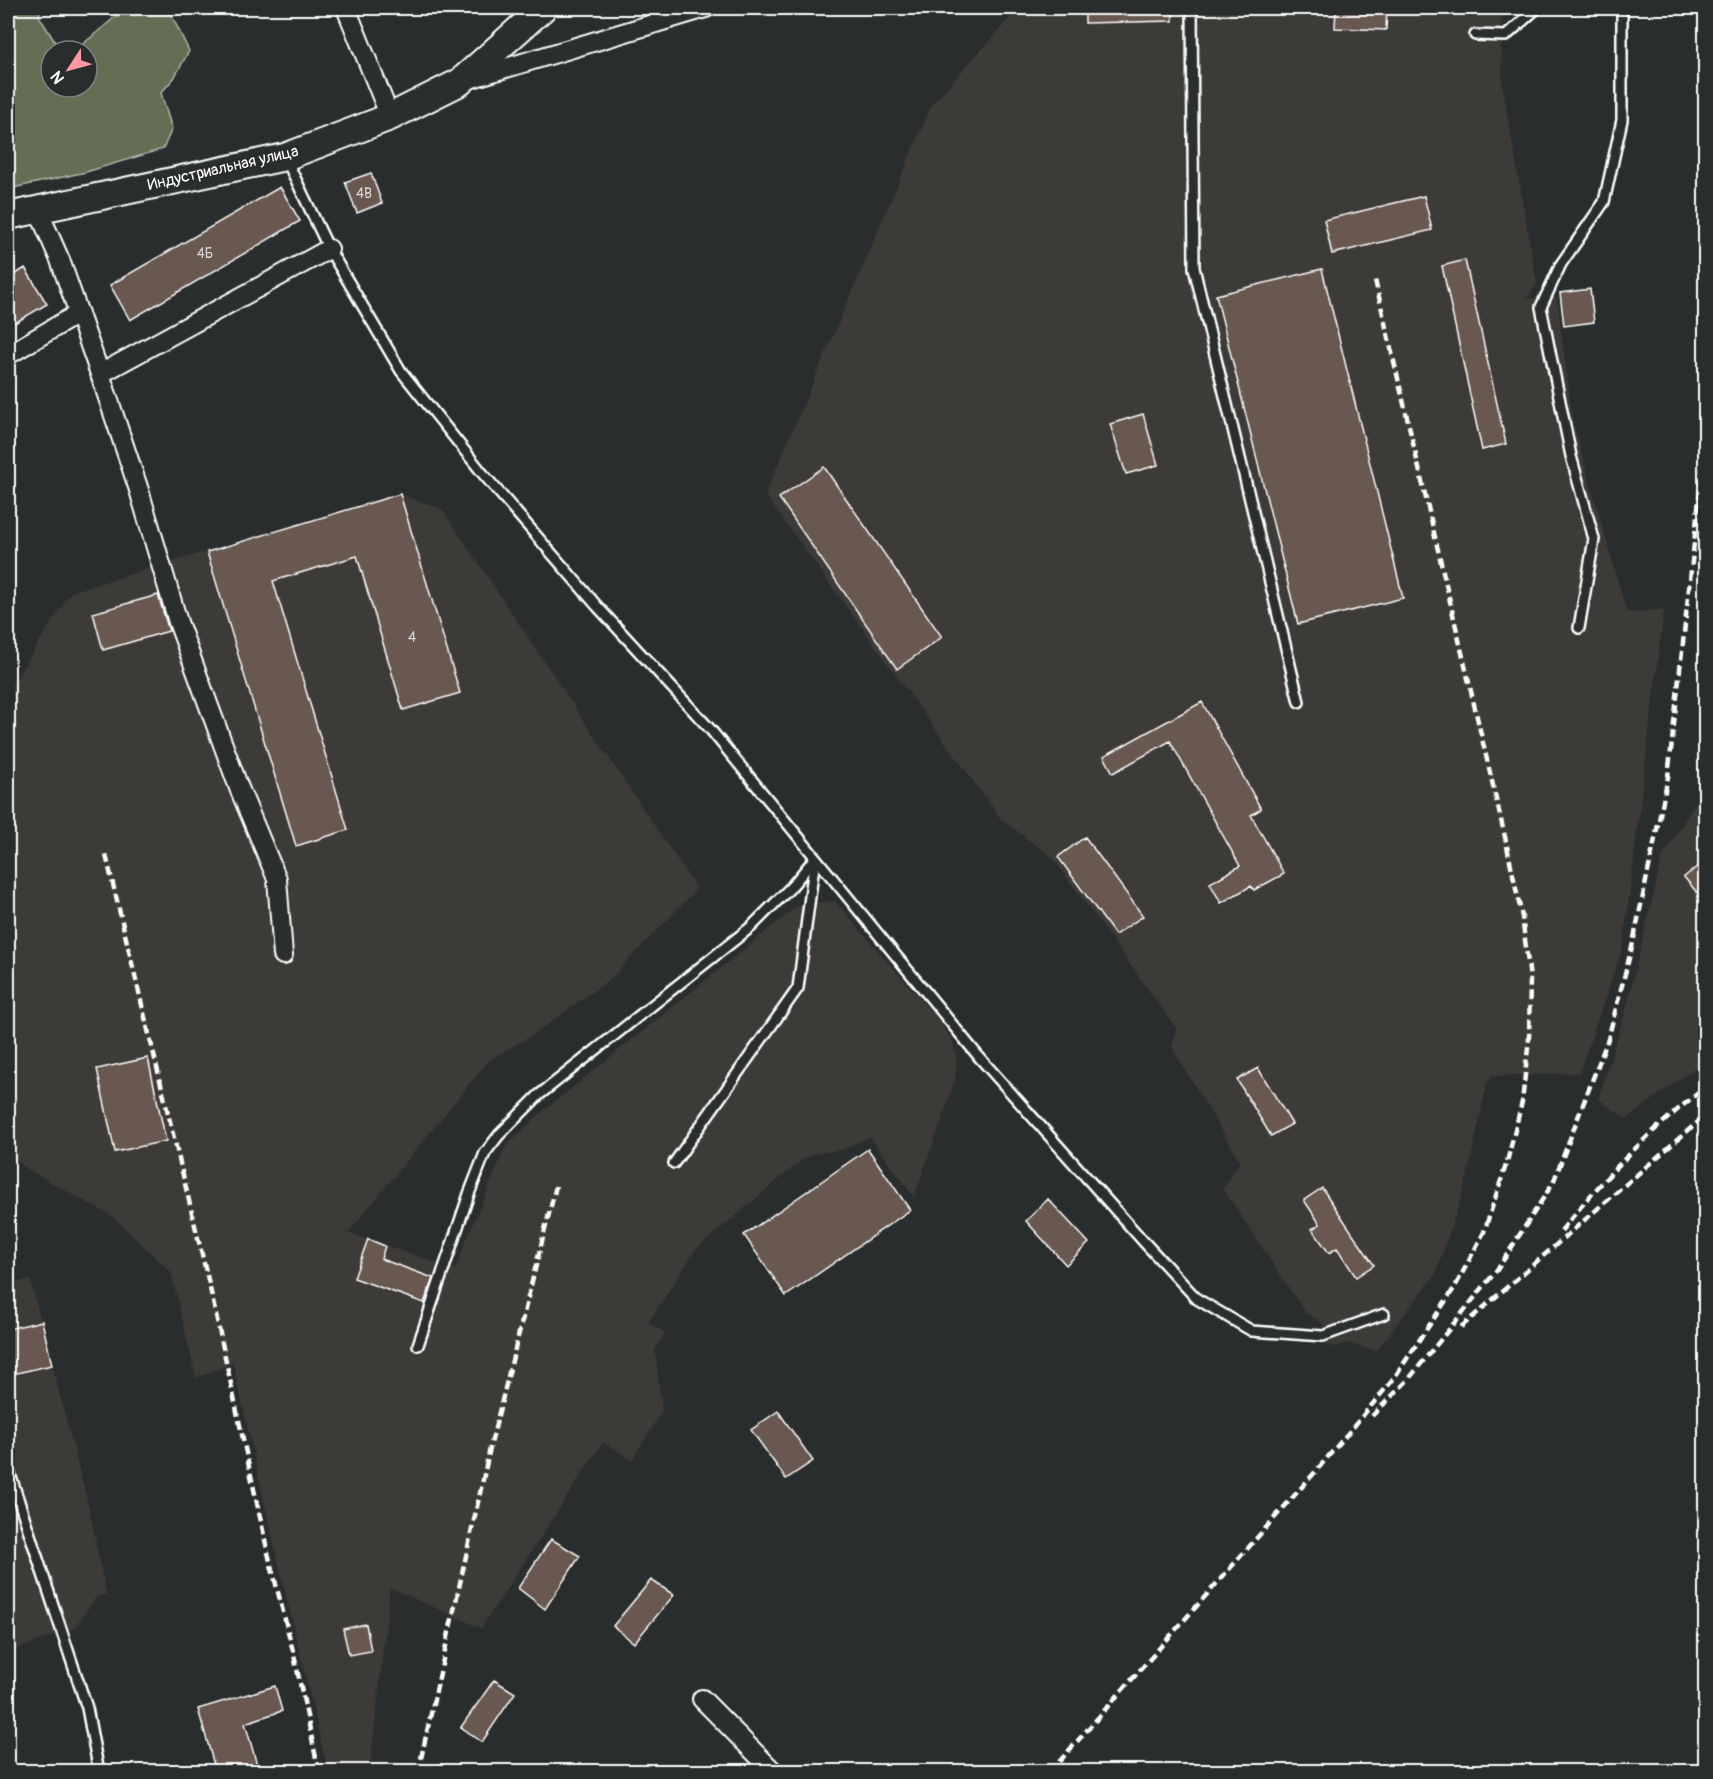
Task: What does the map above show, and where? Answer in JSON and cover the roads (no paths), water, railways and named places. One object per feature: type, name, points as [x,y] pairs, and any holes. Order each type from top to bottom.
[{"type":"main road","name":"Индустриальная улица","points":[[8,216],[285,156],[390,117],[460,82],[543,8]]},
{"type":"street","points":[[346,8],[390,117]]},
{"type":"street","points":[[460,82],[706,8]]},
{"type":"street","points":[[38,210],[60,260],[100,374],[139,490],[178,622],[239,788],[277,879],[283,955]]},
{"type":"street","points":[[100,374],[329,249]]},
{"type":"street","points":[[8,355],[79,313]]},
{"type":"street","points":[[702,1699],[774,1772]]},
{"type":"lane","points":[[1192,8],[1194,268],[1299,702]]},
{"type":"lane","points":[[1475,35],[1506,36],[1537,8]]},
{"type":"lane","points":[[1580,628],[1594,539],[1571,456],[1541,307],[1562,264],[1604,202],[1622,120],[1622,8]]},
{"type":"lane","points":[[285,156],[329,249],[401,371],[484,476],[597,606],[710,729],[979,1057],[1197,1299],[1252,1331],[1323,1336],[1384,1314]]},
{"type":"lane","points":[[674,1163],[798,988],[815,858]]},
{"type":"lane","points":[[418,1344],[485,1153],[499,1135],[539,1095],[751,927],[791,887],[815,858]]},
{"type":"lane","points":[[8,1468],[87,1708],[99,1772]]},
{"type":"railway","points":[[1050,1772],[1316,1471],[1392,1381],[1455,1287],[1484,1232],[1507,1162],[1522,1102],[1529,1039],[1530,978],[1522,917],[1375,280]]},
{"type":"railway","points":[[1372,1416],[1408,1380],[1497,1270],[1553,1183],[1608,1039],[1633,943],[1668,777],[1706,436]]},
{"type":"railway","points":[[106,855],[210,1288],[319,1772]]},
{"type":"railway","points":[[1561,1231],[1629,1154],[1666,1119],[1706,1087]]},
{"type":"railway","points":[[1461,1327],[1706,1115]]},
{"type":"railway","points":[[418,1772],[490,1448],[556,1186]]}]
